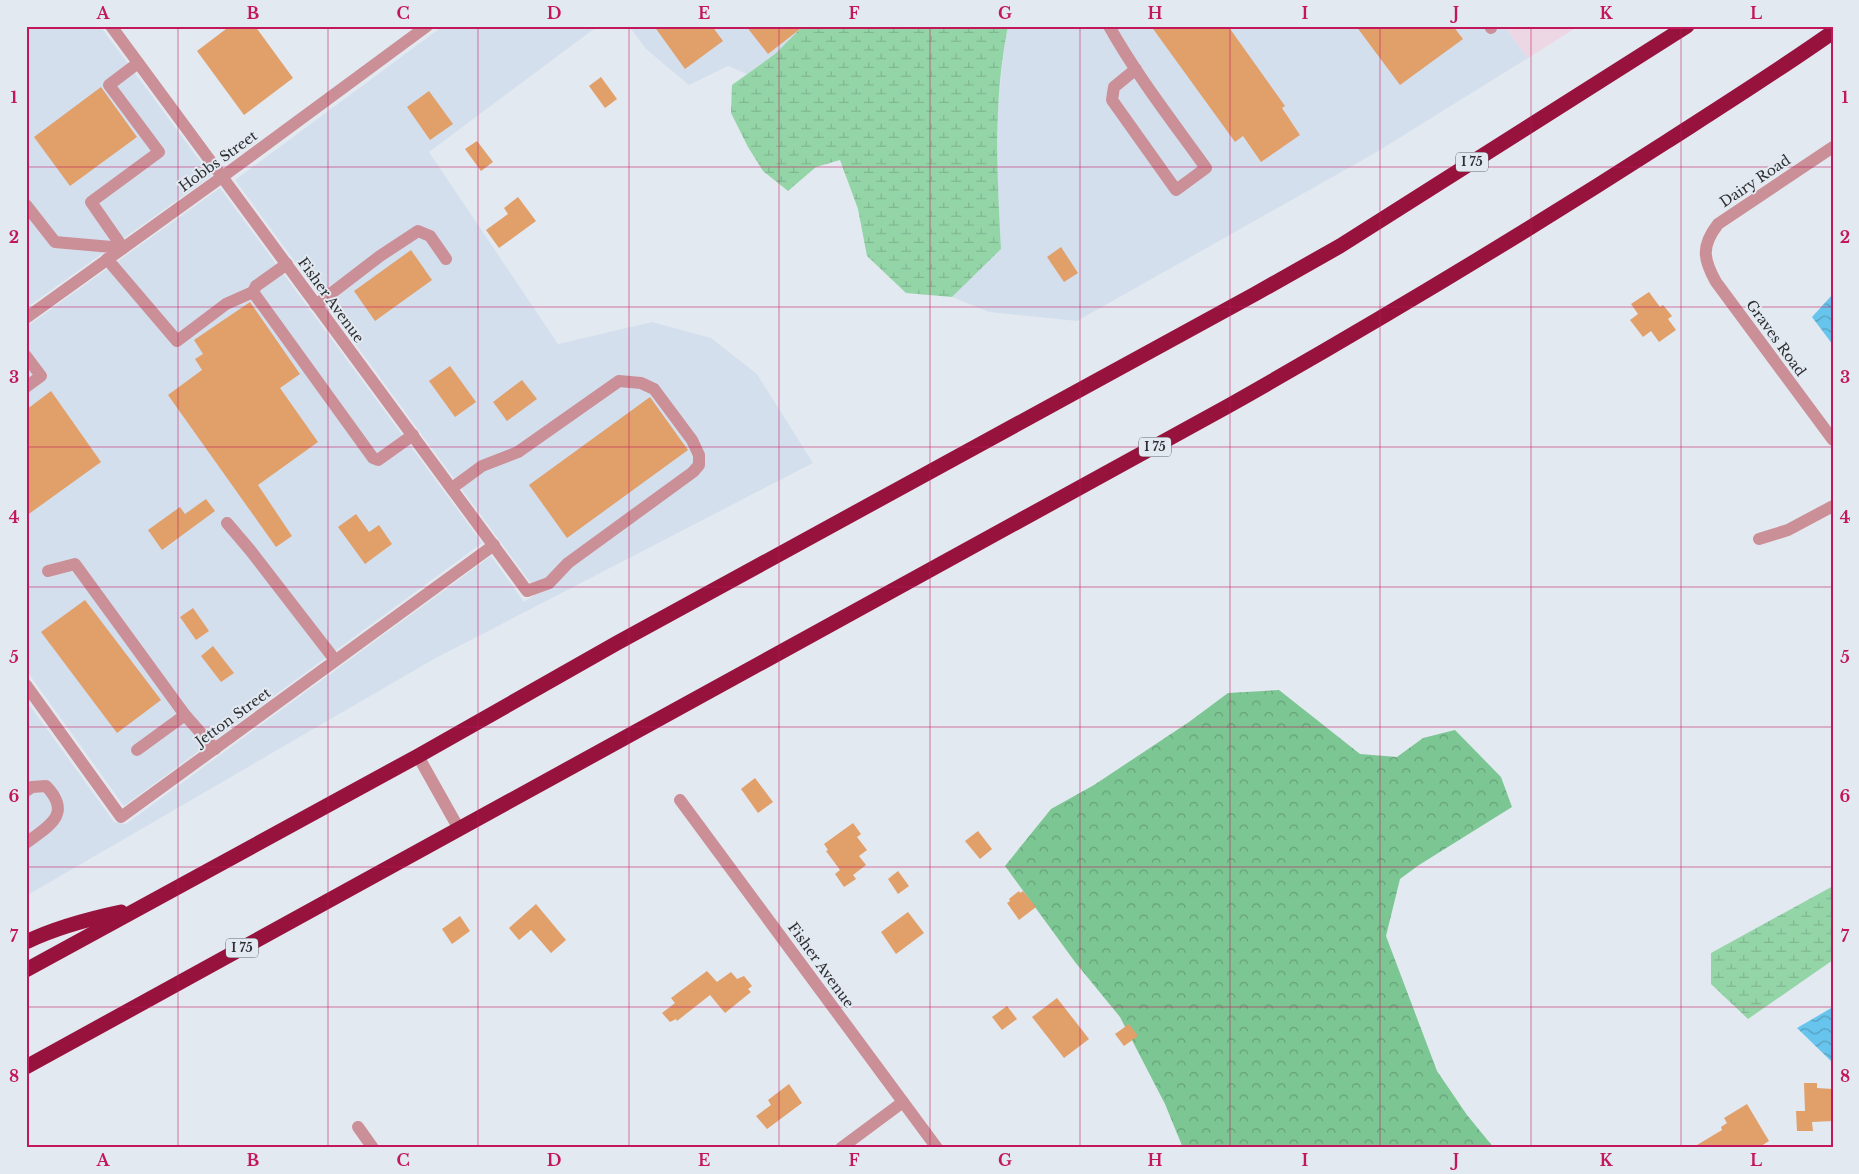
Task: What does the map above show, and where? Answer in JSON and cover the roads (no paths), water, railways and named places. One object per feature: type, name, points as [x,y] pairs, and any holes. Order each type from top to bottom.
[{"type":"highway","name":"I 75","points":[[26,970],[418,756],[617,643],[1323,256],[1687,26]]},
{"type":"highway","name":"I 75","points":[[27,1067],[1204,420],[1355,334],[1595,187],[1833,32]]},
{"type":"highway","points":[[26,942],[74,922],[140,908]]},
{"type":"street","name":"Fisher Avenue","points":[[111,26],[527,591],[549,583],[568,563],[693,472],[699,464],[699,455],[692,440],[654,389],[641,383],[619,381],[518,452],[482,466],[452,488]]},
{"type":"street","name":"Hobbs Street","points":[[26,318],[427,26]]},
{"type":"street","points":[[1108,26],[1136,70],[1206,168],[1176,190],[1112,100],[1114,87],[1136,70]]},
{"type":"street","points":[[124,248],[90,202],[159,152],[109,85],[138,63]]},
{"type":"street","name":"Dairy Road","points":[[1705,250],[1709,235],[1718,224],[1833,147]]},
{"type":"street","points":[[26,205],[55,242],[124,248]]},
{"type":"street","points":[[316,304],[380,256],[418,231],[430,236],[446,259]]},
{"type":"street","name":"Graves Road","points":[[1705,250],[1707,266],[1716,282],[1833,440]]},
{"type":"street","points":[[107,260],[177,341],[226,304],[253,292],[256,286],[287,264]]},
{"type":"street","points":[[253,292],[374,458],[378,460],[413,435]]},
{"type":"street","points":[[26,356],[41,376],[26,387]]},
{"type":"street","points":[[1759,539],[1788,530],[1833,506]]},
{"type":"street","points":[[227,522],[336,660]]},
{"type":"street","name":"Jetton Street","points":[[26,685],[121,817],[494,544]]},
{"type":"street","points":[[48,571],[75,564],[185,715],[215,749]]},
{"type":"street","points":[[137,750],[185,715]]},
{"type":"street","points":[[418,756],[459,829]]},
{"type":"street","points":[[26,791],[32,786],[46,786],[55,796],[58,807],[57,817],[50,825],[26,843]]},
{"type":"street","name":"Fisher Avenue","points":[[680,800],[937,1148]]},
{"type":"street","points":[[841,1148],[903,1102]]},
{"type":"street","points":[[358,1127],[373,1148]]},
{"type":"water","points":[[1833,294],[1833,345],[1812,317]]},
{"type":"water","points":[[1833,1007],[1833,1063],[1797,1028]]}]
